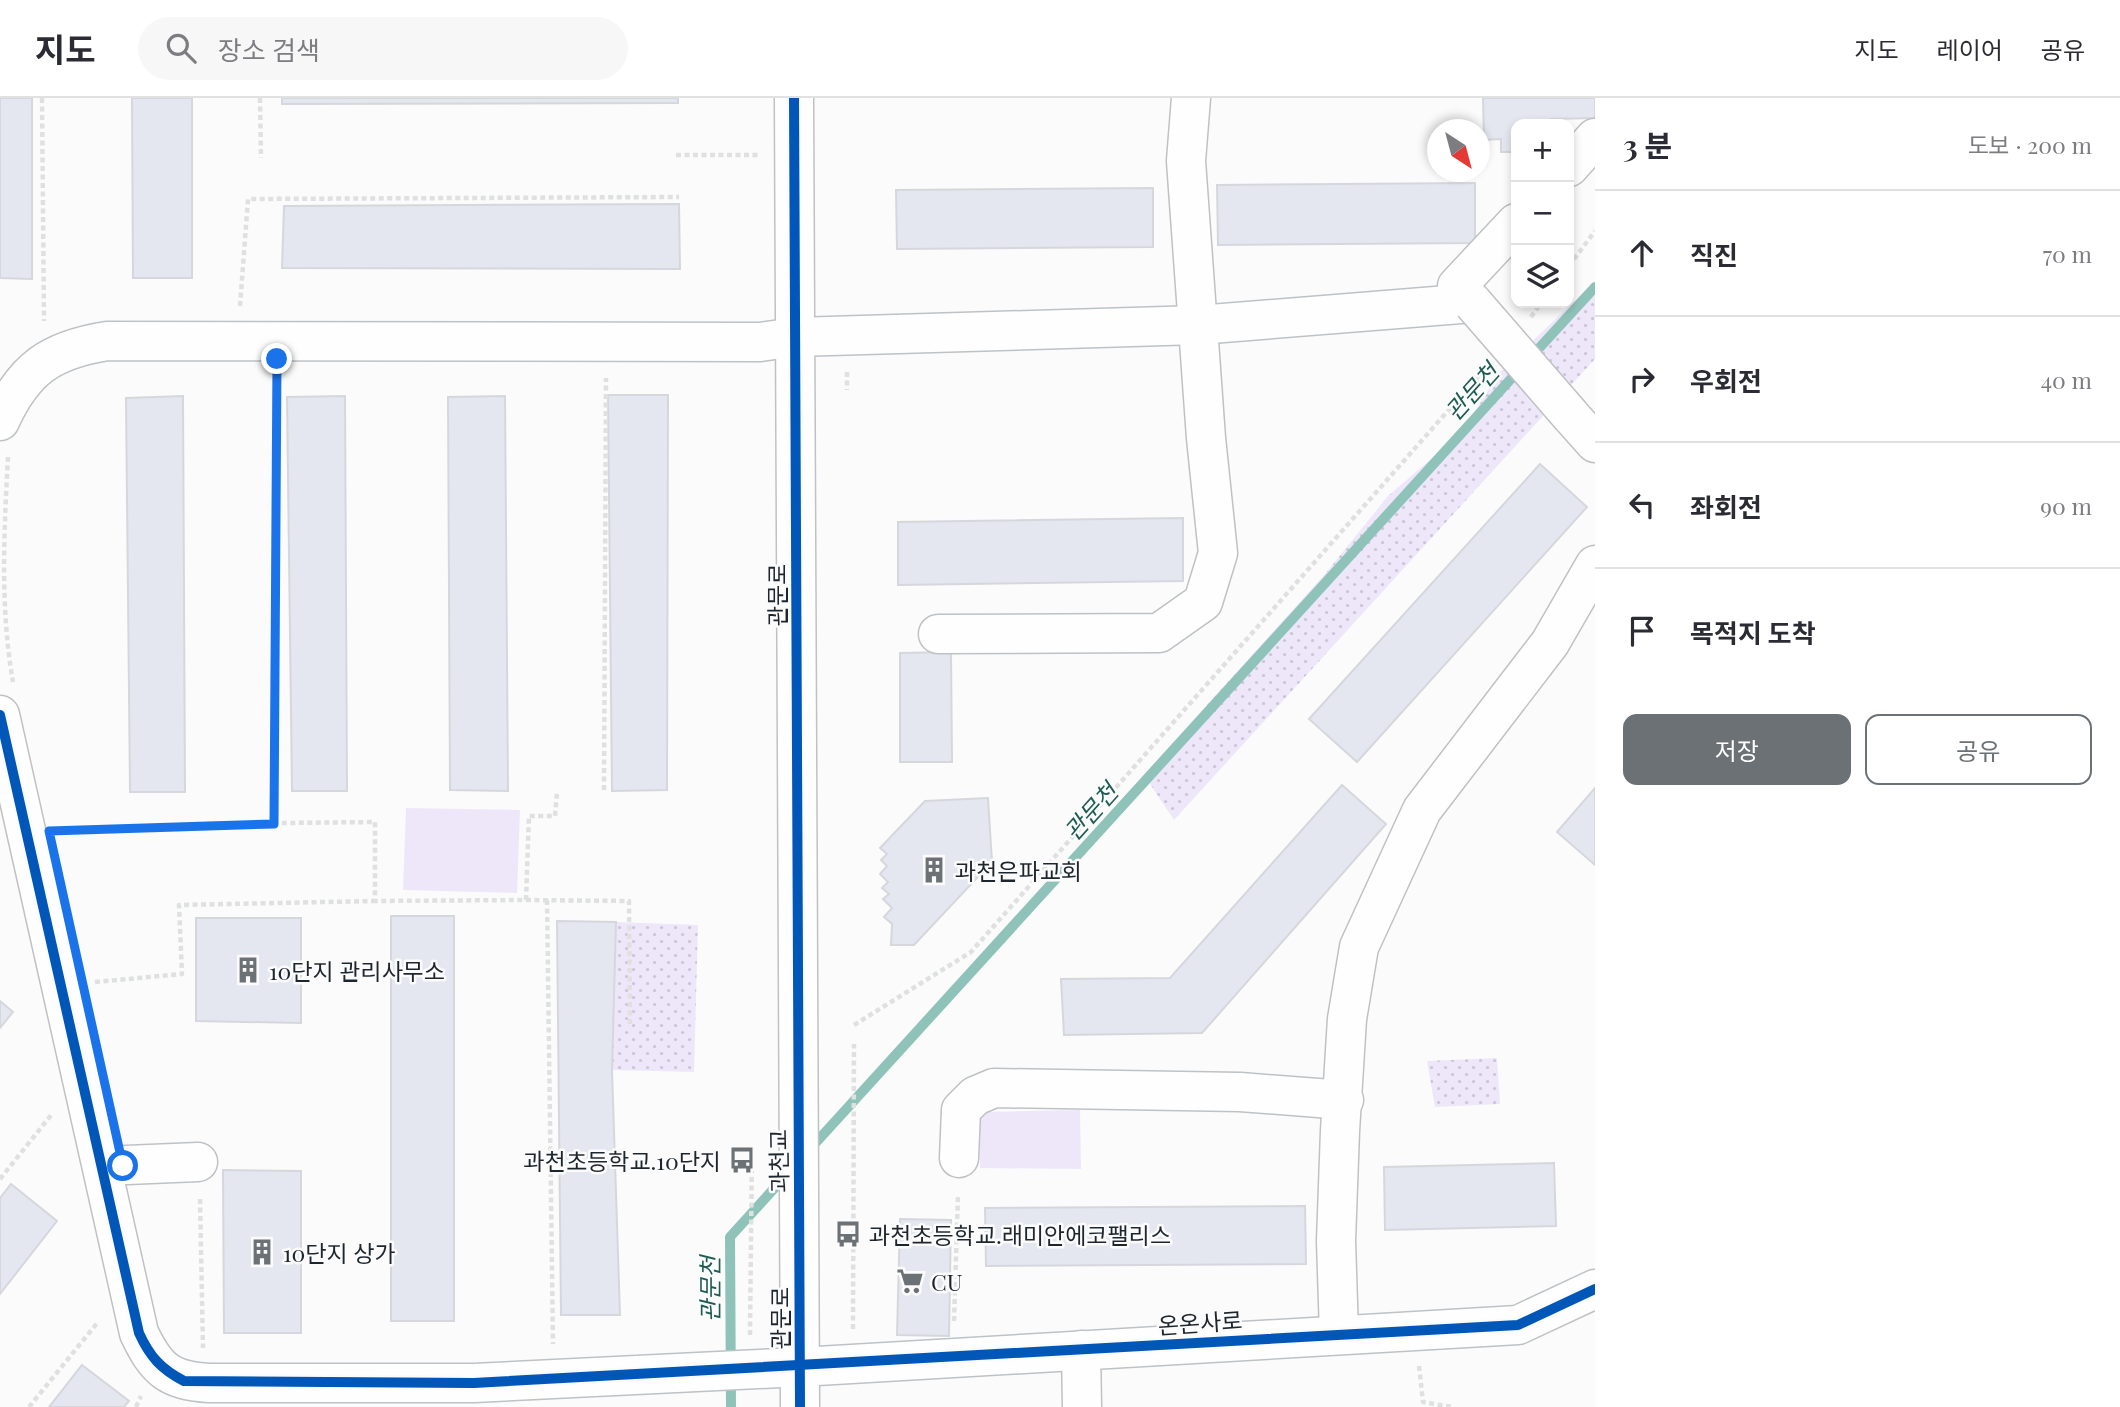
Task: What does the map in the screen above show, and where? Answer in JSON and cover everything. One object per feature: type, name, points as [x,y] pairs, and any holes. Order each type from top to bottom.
[{"type":"street","name":"관문로","points":[[794,98],[799,1093]]},
{"type":"street","points":[[938,634],[1159,633],[1203,601],[1218,553],[1186,161],[1191,98]]},
{"type":"street","points":[[1574,161],[1595,138]]},
{"type":"street","points":[[1511,228],[1457,286],[1583,429]]},
{"type":"street","points":[[6,434],[18,388],[53,355],[76,346],[107,341],[760,342],[796,337],[1198,325],[1473,303]]},
{"type":"street","points":[[1339,1334],[1336,1241],[1347,1019],[1359,947],[1422,810],[1550,643],[1595,565]]},
{"type":"street","name":"온온사로","points":[[8,703],[139,1333],[149,1354],[163,1370],[184,1381],[440,1384],[629,1374],[742,1353],[800,1367],[952,1356],[1518,1325],[1595,1289]]},
{"type":"street","points":[[959,1158],[961,1110],[975,1096],[994,1088],[1240,1092],[1343,1100]]},
{"type":"street","name":"과천교","points":[[799,1093],[800,1228]]},
{"type":"street","points":[[103,1166],[199,1175]]},
{"type":"street","name":"관문로","points":[[800,1228],[800,1407]]},
{"type":"street","points":[[1081,1350],[1082,1407]]},
{"type":"path","points":[[42,98],[44,329]]},
{"type":"path","points":[[260,98],[261,158]]},
{"type":"path","points":[[676,155],[758,155]]},
{"type":"path","points":[[240,310],[248,199],[679,197]]},
{"type":"path","points":[[1574,259],[1595,231]]},
{"type":"path","points":[[1524,325],[1538,308]]},
{"type":"path","points":[[854,1025],[971,952],[1487,367]]},
{"type":"path","points":[[274,824],[277,372]]},
{"type":"path","points":[[604,790],[606,374]]},
{"type":"path","points":[[6,434],[8,457],[2,605],[8,703]]},
{"type":"path","points":[[526,900],[529,816],[555,816],[557,792]]},
{"type":"path","points":[[49,831],[375,822],[376,901]]},
{"type":"path","points":[[547,900],[553,1345]]},
{"type":"path","points":[[83,983],[181,974],[179,905],[376,901],[629,901],[630,1024]]},
{"type":"path","points":[[853,1363],[854,1044]]},
{"type":"path","points":[[0,1179],[54,1111]]},
{"type":"path","points":[[742,1353],[751,1262],[752,1147]]},
{"type":"path","points":[[952,1356],[959,1158]]},
{"type":"path","points":[[199,1175],[203,1351]]},
{"type":"path","points":[[29,1407],[104,1316]]},
{"type":"path","points":[[1419,1366],[1423,1402],[1452,1407]]},
{"type":"shaded area","points":[[1586,290],[1595,296],[1595,359],[1174,820],[1144,775],[1325,574],[1388,496],[1461,433],[1500,372],[1567,308],[1574,308],[1574,301]]},
{"type":"shaded area","points":[[406,808],[520,810],[517,893],[403,890]]},
{"type":"shaded area","points":[[616,922],[698,925],[694,1072],[612,1070]]},
{"type":"shaded area","points":[[1497,1058],[1500,1104],[1435,1107],[1427,1061]]},
{"type":"shaded area","points":[[1080,1110],[1081,1169],[980,1168],[979,1112]]},
{"type":"building","points":[[0,98],[32,98],[32,279],[0,278]]},
{"type":"building","points":[[132,98],[192,98],[192,278],[133,278]]},
{"type":"building","points":[[282,98],[678,98],[678,103],[282,104]]},
{"type":"building","points":[[1483,98],[1595,98],[1595,118],[1511,119],[1511,152],[1501,152],[1501,139],[1490,140],[1490,119],[1484,119]]},
{"type":"building","points":[[1475,183],[1475,243],[1218,245],[1217,185]]},
{"type":"building","points":[[1153,188],[1153,247],[897,249],[896,190]]},
{"type":"building","points":[[679,204],[680,269],[282,268],[284,206]]},
{"type":"building","points":[[608,395],[668,395],[667,790],[612,791]]},
{"type":"building","points":[[183,396],[185,792],[130,792],[126,398]]},
{"type":"building","points":[[345,396],[347,791],[292,791],[287,397]]},
{"type":"building","points":[[505,396],[508,791],[450,790],[448,397]]},
{"type":"building","points":[[1540,464],[1587,507],[1357,762],[1309,719]]},
{"type":"building","points":[[1183,518],[1183,581],[898,585],[898,522]]},
{"type":"building","points":[[951,652],[952,762],[900,762],[900,653]]},
{"type":"building","points":[[1342,785],[1386,824],[1202,1033],[1064,1035],[1061,979],[1170,978]]},
{"type":"building","points":[[1595,788],[1595,865],[1557,832]]},
{"type":"building","name":"과천은파교회","points":[[988,798],[992,862],[914,945],[891,945],[892,924],[884,917],[892,908],[883,899],[889,894],[882,888],[888,882],[880,874],[887,866],[881,860],[887,854],[880,848],[925,801]]},
{"type":"building","points":[[391,916],[454,916],[454,1321],[391,1321]]},
{"type":"building","name":"10단지 관리사무소","points":[[196,918],[301,918],[301,1023],[196,1021]]},
{"type":"building","points":[[557,921],[616,922],[612,1070],[620,1315],[561,1315]]},
{"type":"building","points":[[0,1001],[13,1012],[0,1028]]},
{"type":"building","points":[[1554,1163],[1556,1226],[1385,1230],[1384,1167]]},
{"type":"building","name":"10단지 상가","points":[[223,1170],[301,1171],[301,1333],[224,1333]]},
{"type":"building","points":[[11,1184],[57,1221],[0,1294],[0,1198]]},
{"type":"building","points":[[1305,1206],[1306,1264],[986,1266],[985,1208]]},
{"type":"building","points":[[900,1219],[951,1220],[949,1336],[897,1335]]},
{"type":"building","points":[[82,1365],[129,1401],[124,1407],[49,1407]]},
{"type":"waterway","name":"관문천","points":[[1531,357],[1595,287]]},
{"type":"waterway","name":"관문천","points":[[810,1149],[1520,369]]},
{"type":"waterway","name":"관문천","points":[[731,1407],[730,1237],[790,1171]]},
{"type":"cycle path","points":[[794,98],[800,1407]]},
{"type":"cycle path","points":[[0,715],[139,1333],[157,1362],[184,1381],[474,1383],[1518,1325],[1595,1289]]},
{"type":"place","name":"과천은파교회","points":[[934,870]]},
{"type":"place","name":"10단지 관리사무소","points":[[248,970]]},
{"type":"place","name":"과천초등학교.10단지","points":[[742,1160]]},
{"type":"place","name":"과천초등학교.래미안에코팰리스","points":[[848,1234]]},
{"type":"place","name":"10단지 상가","points":[[262,1252]]},
{"type":"place","name":"CU","points":[[910,1281]]},
{"type":"route","points":[[123,1166],[49,831],[194,824],[274,824],[277,359]]}]
